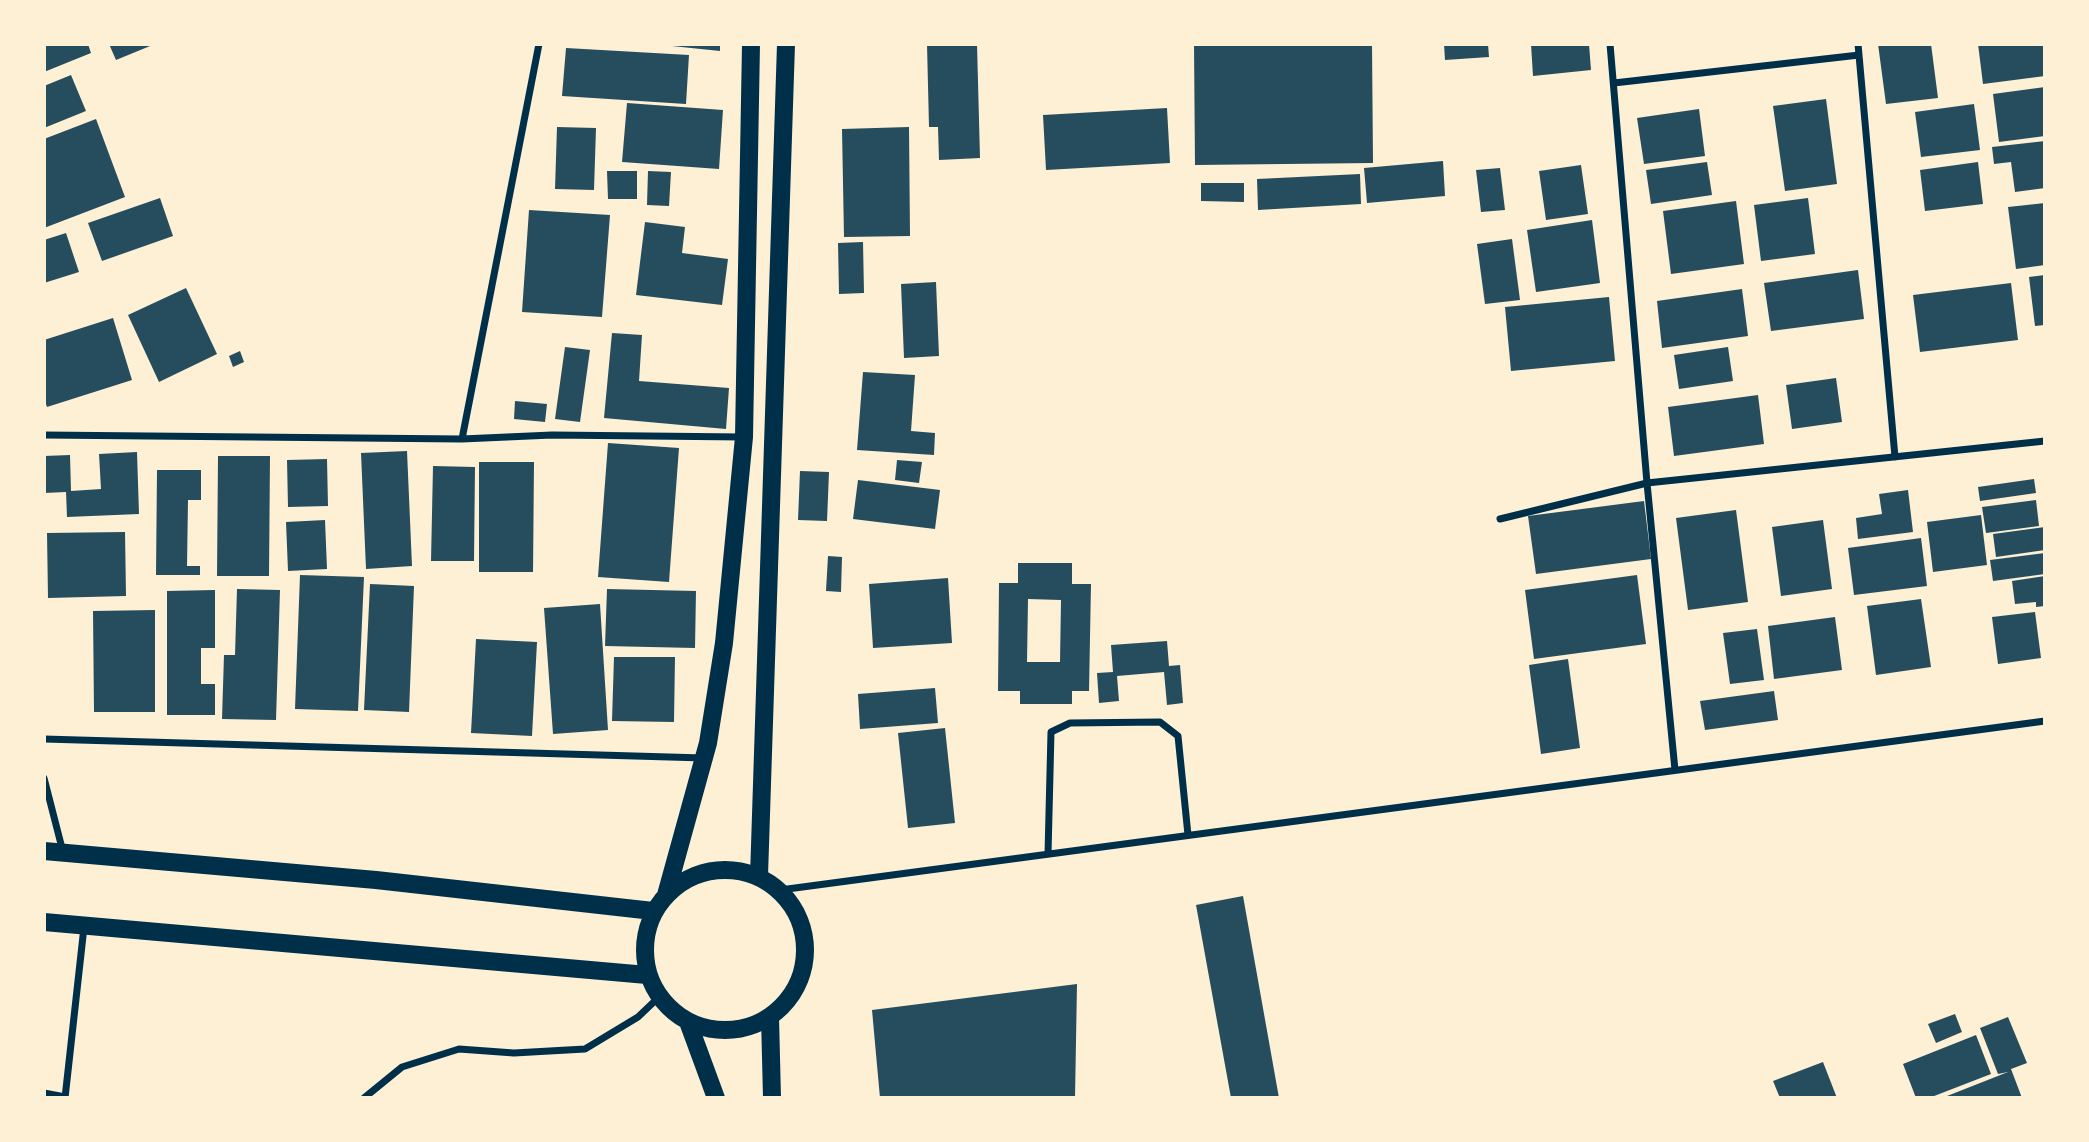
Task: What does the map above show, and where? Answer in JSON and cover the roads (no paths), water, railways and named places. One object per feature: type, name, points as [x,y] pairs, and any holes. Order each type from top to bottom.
[{"type":"main road","points":[[666,895],[705,758],[724,643],[744,437],[751,44]]},
{"type":"main road","points":[[759,876],[786,44]]},
{"type":"main road","points":[[44,851],[376,880],[653,911]]},
{"type":"main road","points":[[735,869],[759,876],[780,890],[795,909],[804,931],[805,956],[800,979],[788,1000],[770,1017],[751,1027],[729,1031],[708,1029],[688,1022],[672,1011],[659,997],[647,975],[645,940],[653,911],[666,895],[686,879],[710,871],[735,869]]},
{"type":"main road","points":[[44,922],[647,975]]},
{"type":"main road","points":[[770,1017],[772,1098]]},
{"type":"main road","points":[[688,1022],[716,1098]]},
{"type":"street","points":[[462,439],[540,44]]},
{"type":"street","points":[[1610,44],[1647,483],[1675,770]]},
{"type":"street","points":[[1858,44],[1895,457]]},
{"type":"street","points":[[1614,83],[1859,55]]},
{"type":"street","points":[[44,435],[462,439],[552,435],[744,437]]},
{"type":"street","points":[[1500,519],[1647,483],[2045,441]]},
{"type":"street","points":[[780,890],[2045,721]]},
{"type":"street","points":[[1048,854],[1051,732],[1070,723],[1160,722],[1178,736],[1188,835]]},
{"type":"street","points":[[44,739],[705,758]]},
{"type":"street","points":[[44,778],[64,853]]},
{"type":"street","points":[[44,1093],[65,1098],[84,927]]},
{"type":"street","points":[[364,1098],[402,1067],[459,1049],[514,1053],[585,1049],[638,1017],[659,997]]}]
